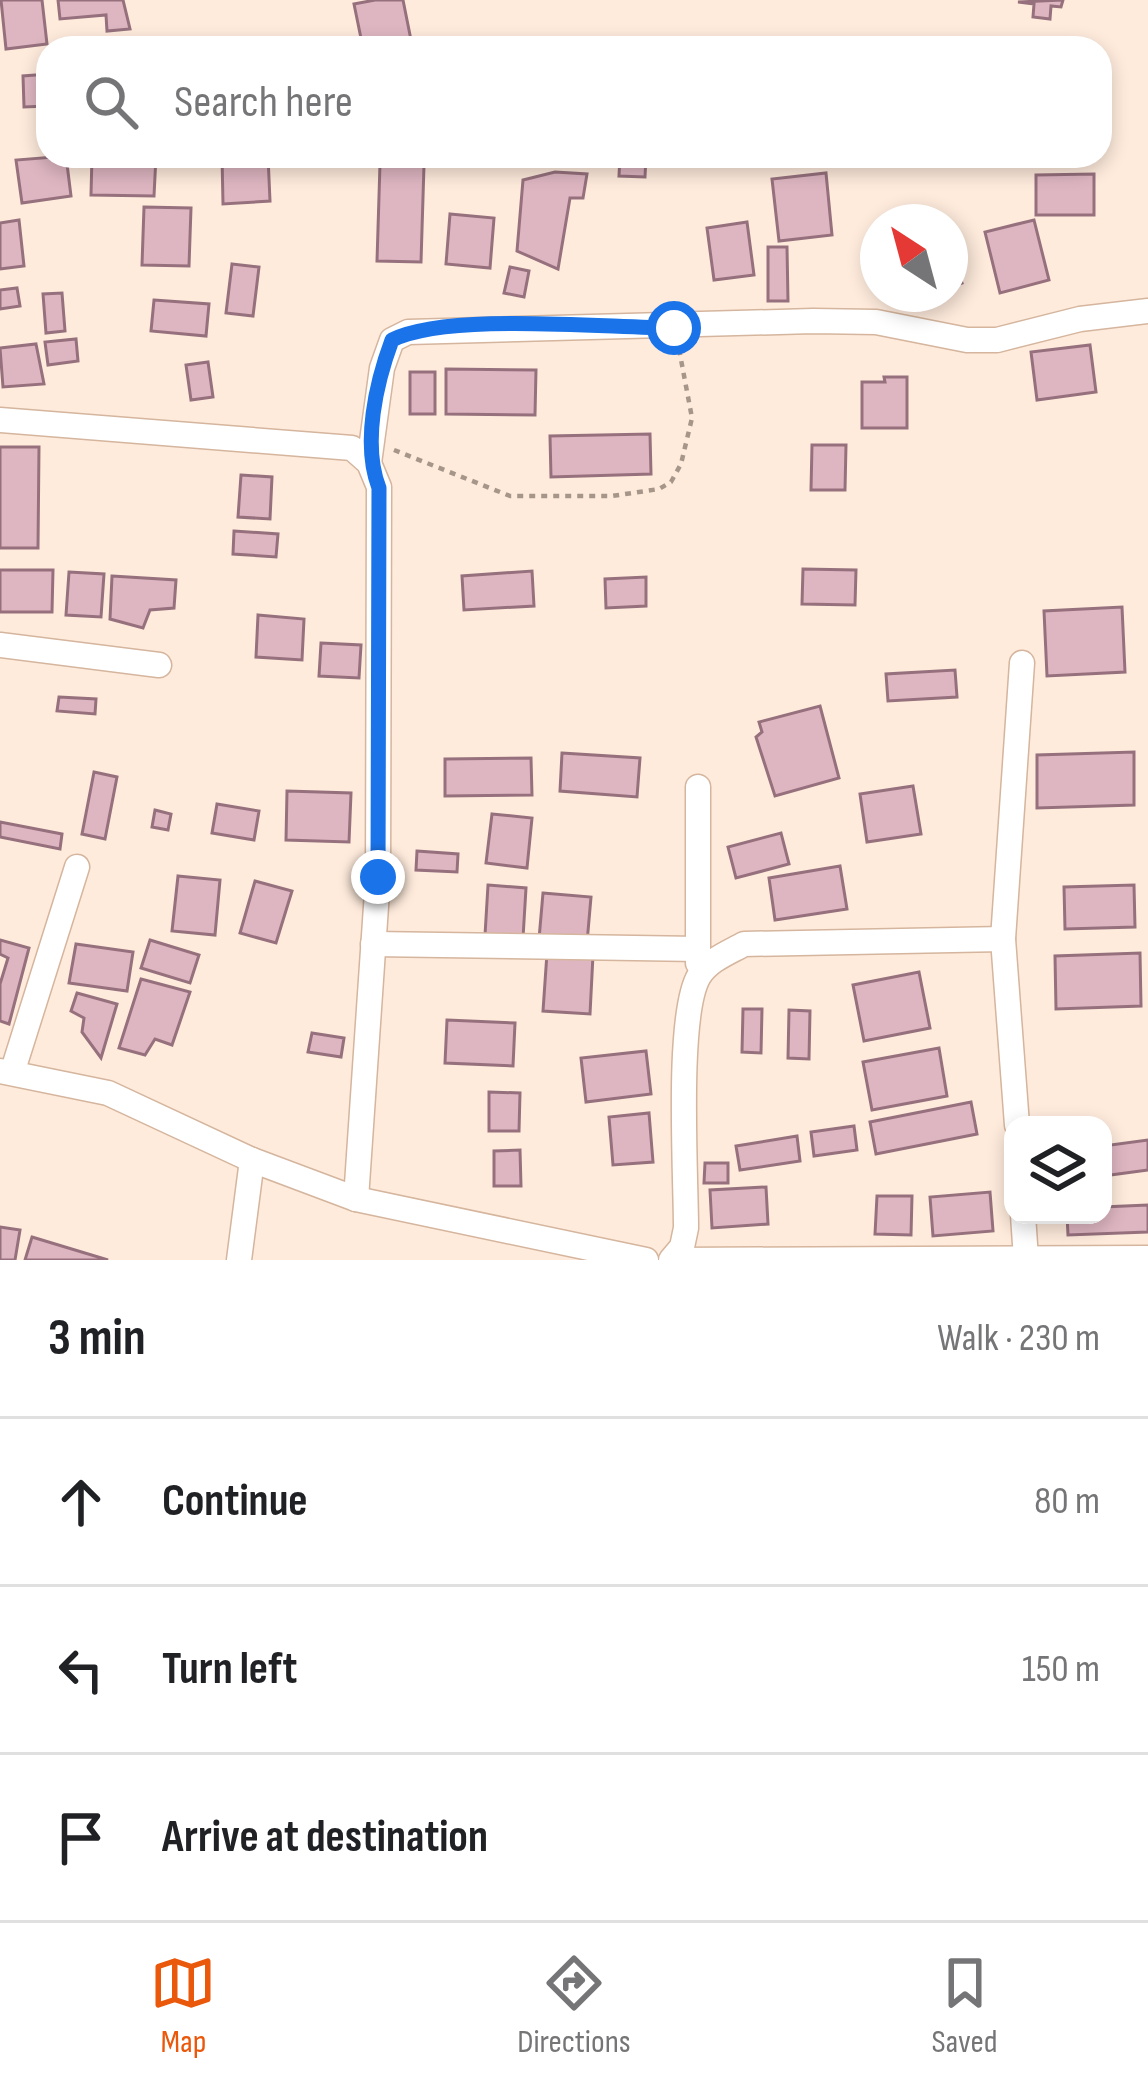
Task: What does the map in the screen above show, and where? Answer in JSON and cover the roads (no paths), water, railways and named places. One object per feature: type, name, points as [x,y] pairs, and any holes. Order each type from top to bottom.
[{"type":"street","points":[[356,1199],[373,944],[379,488],[371,453],[382,368],[392,340],[408,332],[876,322],[967,340],[997,340],[1080,319],[1148,311]]},
{"type":"street","points":[[0,420],[371,453]]},
{"type":"street","points":[[0,645],[159,665]]},
{"type":"street","points":[[1016,1116],[1004,939],[1022,663]]},
{"type":"street","points":[[698,787],[698,977],[688,1013],[686,1228],[672,1260],[1148,1258]]},
{"type":"street","points":[[77,867],[6,1071],[108,1093],[252,1160],[356,1199],[646,1260]]},
{"type":"street","points":[[698,977],[713,961],[744,944],[1004,939]]},
{"type":"street","points":[[373,944],[698,950]]},
{"type":"street","points":[[239,1260],[252,1160]]},
{"type":"street","points":[[1024,1224],[1026,1259]]}]
